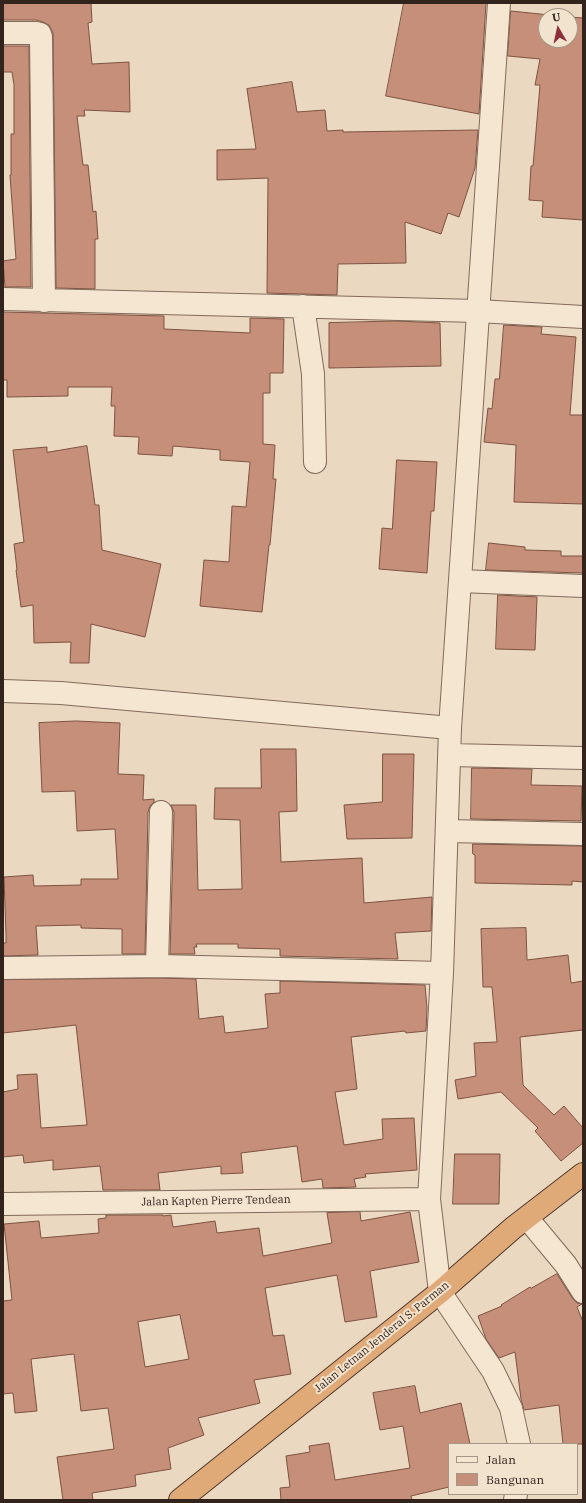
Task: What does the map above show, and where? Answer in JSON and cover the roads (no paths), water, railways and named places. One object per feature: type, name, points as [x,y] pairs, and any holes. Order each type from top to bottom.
[{"type":"highway","name":"Jalan Letnan Jenderal S. Parman","points":[[180,1500],[440,1292],[527,1218],[583,1174]]},
{"type":"street","points":[[499,3],[450,728],[448,831],[442,973],[429,1199],[440,1292],[493,1371],[511,1408],[519,1443]]},
{"type":"street","points":[[3,33],[36,33],[40,34],[41,37],[44,301]]},
{"type":"street","points":[[3,299],[478,311],[583,317]]},
{"type":"street","points":[[303,306],[313,374],[315,462]]},
{"type":"street","points":[[460,581],[583,586]]},
{"type":"street","points":[[3,691],[61,693],[450,728]]},
{"type":"street","points":[[450,756],[583,758]]},
{"type":"street","points":[[157,966],[161,812]]},
{"type":"street","points":[[448,831],[583,834]]},
{"type":"street","points":[[3,968],[157,966],[442,973]]},
{"type":"street","name":"Jalan Kapten Pierre Tendean","points":[[3,1204],[429,1199]]},
{"type":"street","points":[[527,1218],[566,1265],[583,1292]]}]
